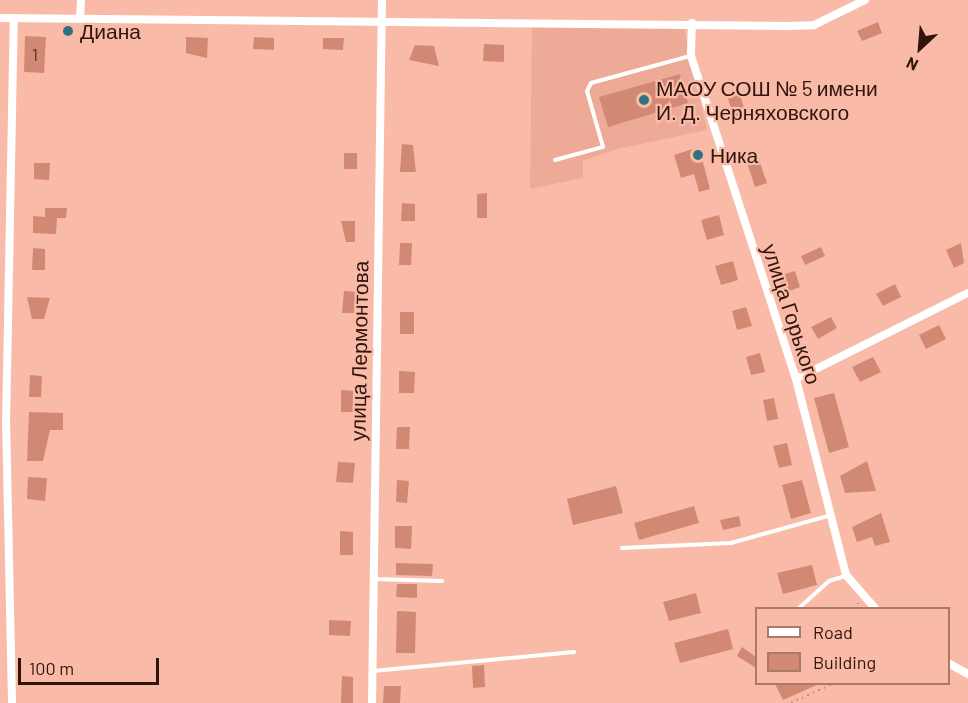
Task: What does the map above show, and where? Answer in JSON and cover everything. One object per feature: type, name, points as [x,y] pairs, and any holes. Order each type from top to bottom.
[{"type":"street","points":[[81,0],[81,20]]},
{"type":"street","name":"улица Лермонтова","points":[[372,703],[382,0]]},
{"type":"street","points":[[0,18],[814,25],[865,0]]},
{"type":"street","points":[[12,703],[6,425],[14,18]]},
{"type":"street","name":"улица Горького","points":[[692,23],[691,56],[796,379],[828,516],[846,575],[873,607]]},
{"type":"street","points":[[796,379],[968,293]]},
{"type":"street","points":[[950,664],[968,674]]},
{"type":"lane","points":[[555,160],[603,147],[587,91],[591,82],[691,56]]},
{"type":"lane","points":[[622,548],[731,543],[828,516]]},
{"type":"lane","points":[[801,607],[829,581],[846,575]]},
{"type":"lane","points":[[374,579],[442,580]]},
{"type":"lane","points":[[372,671],[574,652]]},
{"type":"path","points":[[791,703],[830,685]]},
{"type":"shaded area","points":[[532,26],[684,28],[707,130],[617,149],[583,161],[583,178],[530,189]]},
{"type":"building","points":[[878,22],[882,33],[862,41],[857,31]]},
{"type":"building","points":[[25,36],[46,37],[44,73],[24,72]]},
{"type":"building","points":[[186,37],[208,38],[207,58],[186,53]]},
{"type":"building","points":[[254,37],[274,38],[274,50],[253,49]]},
{"type":"building","points":[[323,38],[344,38],[343,50],[323,49]]},
{"type":"building","points":[[484,44],[504,45],[504,62],[483,61]]},
{"type":"building","points":[[415,45],[434,46],[439,66],[409,60]]},
{"type":"building","name":"МАОУ СОШ № 5 имени И. Д. Черняховского","points":[[680,74],[688,103],[608,127],[599,97]]},
{"type":"building","points":[[739,92],[746,114],[734,117],[727,96]]},
{"type":"building","points":[[402,144],[413,145],[416,172],[400,172]]},
{"type":"building","points":[[699,147],[710,189],[699,192],[694,174],[681,178],[674,155]]},
{"type":"building","points":[[344,153],[357,153],[357,169],[344,169]]},
{"type":"building","points":[[759,160],[767,183],[755,187],[747,163]]},
{"type":"building","points":[[34,163],[50,163],[49,180],[34,179]]},
{"type":"building","points":[[487,193],[487,218],[477,218],[477,194]]},
{"type":"building","points":[[402,203],[415,204],[415,221],[401,221]]},
{"type":"building","points":[[45,208],[67,208],[66,218],[57,218],[56,234],[33,233],[33,216],[45,217]]},
{"type":"building","points":[[719,215],[724,235],[707,240],[701,220]]},
{"type":"building","points":[[341,221],[355,221],[355,242],[346,242]]},
{"type":"building","points":[[400,243],[412,243],[411,265],[399,265]]},
{"type":"building","points":[[961,243],[964,263],[954,268],[946,250]]},
{"type":"building","points":[[821,247],[825,256],[805,265],[801,256]]},
{"type":"building","points":[[33,248],[45,249],[45,270],[32,270]]},
{"type":"building","points":[[733,261],[738,280],[721,285],[715,266]]},
{"type":"building","points":[[795,271],[800,287],[784,293],[778,276]]},
{"type":"building","points":[[895,284],[901,297],[883,306],[876,294]]},
{"type":"building","points":[[344,291],[356,292],[354,313],[342,313]]},
{"type":"building","points":[[27,297],[50,298],[44,319],[32,319]]},
{"type":"building","points":[[746,307],[752,326],[737,330],[732,311]]},
{"type":"building","points":[[400,312],[414,312],[414,334],[400,334]]},
{"type":"building","points":[[831,317],[837,328],[818,339],[811,327]]},
{"type":"building","points":[[939,325],[946,339],[926,349],[919,335]]},
{"type":"building","points":[[760,353],[765,372],[751,375],[746,357]]},
{"type":"building","points":[[873,357],[881,372],[860,382],[852,367]]},
{"type":"building","points":[[399,371],[415,372],[414,393],[399,393]]},
{"type":"building","points":[[30,375],[42,376],[41,397],[29,397]]},
{"type":"building","points":[[341,390],[353,391],[353,412],[341,412]]},
{"type":"building","points":[[834,393],[849,447],[829,453],[814,398]]},
{"type":"building","points":[[774,398],[778,419],[767,421],[763,400]]},
{"type":"building","points":[[29,412],[63,413],[63,430],[50,430],[43,461],[27,461]]},
{"type":"building","points":[[397,427],[410,427],[409,449],[396,449]]},
{"type":"building","points":[[787,443],[792,465],[779,468],[773,446]]},
{"type":"building","points":[[867,461],[876,491],[845,493],[840,476]]},
{"type":"building","points":[[338,462],[355,463],[353,483],[336,482]]},
{"type":"building","points":[[28,477],[47,478],[45,501],[27,499]]},
{"type":"building","points":[[397,480],[409,481],[407,503],[396,502]]},
{"type":"building","points":[[802,480],[811,513],[791,519],[782,485]]},
{"type":"building","points":[[616,486],[623,513],[573,525],[567,499]]},
{"type":"building","points":[[694,506],[699,523],[639,540],[634,523]]},
{"type":"building","points":[[881,513],[890,542],[875,546],[872,537],[857,542],[852,527]]},
{"type":"building","points":[[739,516],[741,526],[723,530],[720,520]]},
{"type":"building","points":[[395,526],[412,526],[411,549],[395,548]]},
{"type":"building","points":[[340,531],[353,532],[353,555],[340,555]]},
{"type":"building","points":[[396,563],[433,564],[432,576],[396,575]]},
{"type":"building","points":[[812,565],[817,585],[783,594],[777,573]]},
{"type":"building","points":[[397,584],[417,584],[417,598],[396,597]]},
{"type":"building","points":[[696,593],[701,613],[669,621],[663,602]]},
{"type":"building","points":[[397,611],[416,612],[415,653],[396,653]]},
{"type":"building","points":[[329,620],[351,621],[350,636],[329,635]]},
{"type":"building","points":[[728,629],[733,649],[680,663],[674,643]]},
{"type":"building","points":[[742,647],[755,656],[755,667],[737,656]]},
{"type":"building","points":[[484,665],[485,687],[473,688],[472,666]]},
{"type":"building","points":[[342,676],[353,677],[353,703],[341,703]]},
{"type":"building","points":[[776,685],[817,685],[783,700]]},
{"type":"building","points":[[384,686],[401,686],[400,703],[383,703]]},
{"type":"place","name":"Диана","points":[[68,31]]},
{"type":"place","name":"МАОУ СОШ № 5 имени И. Д. Черняховского","points":[[644,100]]},
{"type":"place","name":"Ника","points":[[698,155]]}]
